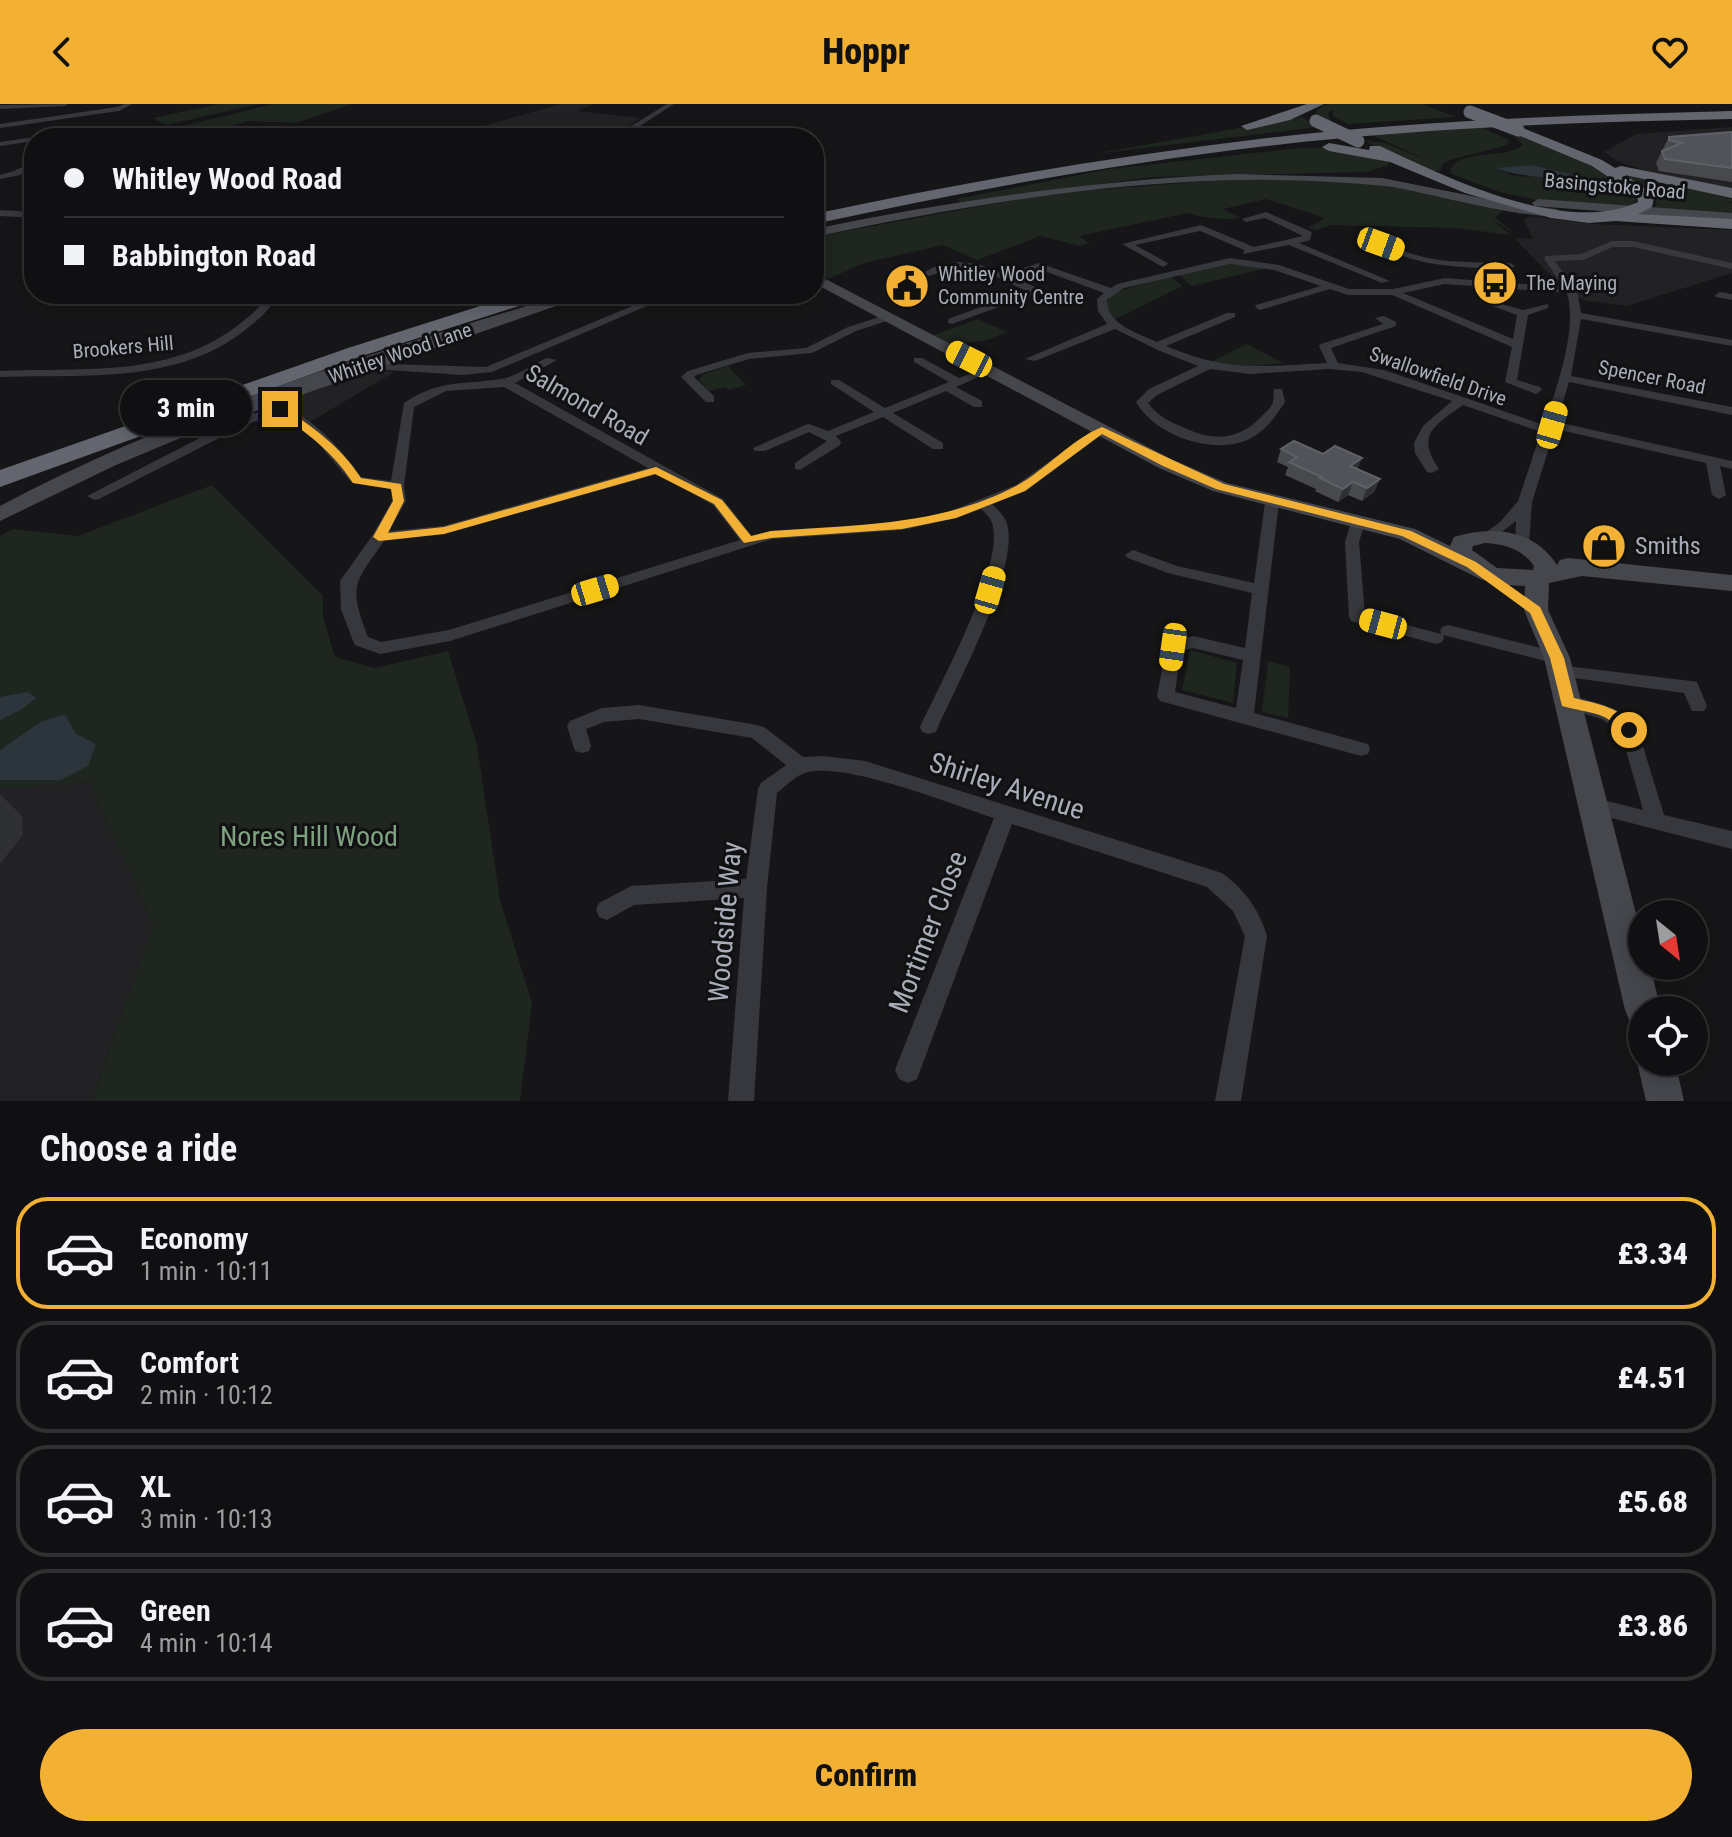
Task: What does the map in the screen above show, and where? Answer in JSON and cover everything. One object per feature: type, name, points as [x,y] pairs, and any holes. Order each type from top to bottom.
[{"type":"highway","points":[[1235,128],[1282,119],[1312,105],[1316,121],[1395,159],[1495,200],[1561,214],[1604,217],[1633,211],[1646,204],[1645,195],[1597,163],[1463,108]]},
{"type":"highway","points":[[1463,108],[1732,113]]},
{"type":"highway","points":[[1597,163],[1578,136],[1602,128],[1732,113]]},
{"type":"highway","points":[[946,183],[1146,150],[1320,130],[1496,117],[1732,113]]},
{"type":"highway","points":[[824,217],[1021,176],[1264,141],[1469,123],[1732,113]]},
{"type":"highway","points":[[824,209],[1161,140]]},
{"type":"highway","points":[[824,217],[1071,173],[1221,154],[1325,146],[1350,148],[1395,159]]},
{"type":"highway","name":"Basingstoke Road","points":[[1597,163],[1657,180],[1732,193]]},
{"type":"highway","name":"Basingstoke Road","points":[[1604,217],[1732,224]]},
{"type":"highway","points":[[0,465],[296,361],[472,304]]},
{"type":"highway","points":[[0,479],[355,352],[506,304]]},
{"type":"main road","points":[[824,231],[1035,192],[1139,180],[1383,173],[1395,169],[1395,159]]},
{"type":"main road","name":"Basingstoke Road","points":[[1311,175],[1442,178],[1545,204],[1732,217]]},
{"type":"main road","points":[[1252,176],[1407,185],[1528,211],[1561,214]]},
{"type":"main road","points":[[824,282],[1166,464],[1220,487],[1407,534],[1506,580],[1535,564]]},
{"type":"main road","name":"Whitley Wood Lane","points":[[0,515],[102,464],[200,423],[551,304]]},
{"type":"main road","points":[[1407,534],[1483,536],[1535,564],[1732,583]]},
{"type":"main road","points":[[1483,536],[1462,542],[1461,552],[1477,568],[1536,610]]},
{"type":"main road","points":[[1535,564],[1536,610],[1558,664],[1640,996]]},
{"type":"main road","points":[[1659,1076],[1665,1101]]},
{"type":"street","points":[[0,107],[65,104]]},
{"type":"street","points":[[0,126],[114,110],[129,104]]},
{"type":"street","points":[[632,128],[671,104]]},
{"type":"street","points":[[0,144],[24,140]]},
{"type":"street","points":[[0,177],[24,169]]},
{"type":"street","points":[[0,213],[24,214]]},
{"type":"street","points":[[1244,262],[1241,257],[1244,253],[1307,238],[1309,234],[1266,215],[1246,219]]},
{"type":"street","points":[[1163,264],[1127,244],[1201,228],[1253,250]]},
{"type":"street","points":[[1373,236],[1381,244],[1426,262],[1510,266]]},
{"type":"street","points":[[1290,242],[1385,281]]},
{"type":"street","points":[[1483,536],[1505,525],[1525,502],[1565,378],[1576,315],[1573,295],[1549,258],[1583,257],[1612,244],[1644,246],[1732,266]]},
{"type":"street","points":[[1115,325],[1107,320],[1101,306],[1102,299],[1109,291],[1202,265],[1230,261],[1276,267],[1348,292],[1393,292],[1445,281],[1568,290]]},
{"type":"street","points":[[1426,262],[1445,281]]},
{"type":"street","points":[[926,274],[957,263],[970,263],[1048,297]]},
{"type":"street","points":[[1005,277],[1039,266],[1109,291]]},
{"type":"street","points":[[1260,307],[1327,287]]},
{"type":"street","points":[[952,321],[1034,291]]},
{"type":"street","points":[[1393,292],[1517,345]]},
{"type":"street","points":[[1720,295],[1732,297]]},
{"type":"street","points":[[1491,302],[1523,313],[1544,306]]},
{"type":"street","name":"Brookers Hill","points":[[0,374],[138,367],[184,360],[248,323],[267,304]]},
{"type":"street","points":[[387,367],[416,366],[466,373],[488,370],[646,304]]},
{"type":"street","points":[[1523,313],[1511,382],[1536,390]]},
{"type":"street","points":[[1158,345],[1231,315]]},
{"type":"street","points":[[1576,315],[1732,343]]},
{"type":"street","points":[[710,399],[687,377],[748,356],[808,351],[852,329],[889,317]]},
{"type":"street","points":[[1333,364],[1325,346],[1392,324],[1380,318]]},
{"type":"street","points":[[1031,359],[1115,325]]},
{"type":"street","name":"Swallowfield Drive","points":[[1115,325],[1209,365],[1248,371],[1333,364],[1380,372],[1551,428],[1732,465]]},
{"type":"street","name":"Salmond Road","points":[[517,358],[535,367]]},
{"type":"street","name":"Salmond Road","points":[[506,383],[551,360]]},
{"type":"street","points":[[918,360],[978,404]]},
{"type":"street","points":[[1209,365],[1153,392],[1142,402],[1150,416],[1198,440],[1218,444],[1236,441],[1272,413],[1279,402],[1278,392]]},
{"type":"street","points":[[828,435],[988,370]]},
{"type":"street","name":"Spencer Road","points":[[1565,378],[1732,411]]},
{"type":"street","points":[[835,382],[938,446]]},
{"type":"street","points":[[506,383],[463,383],[424,393],[408,406],[397,486],[399,501],[379,537],[348,581],[349,609],[361,641],[380,648],[450,635],[771,535],[902,526],[952,515],[1031,482],[1102,430]]},
{"type":"street","name":"Salmond Road","points":[[506,383],[656,470],[718,502],[748,541]]},
{"type":"street","points":[[1432,469],[1421,451],[1422,439],[1436,419],[1461,401]]},
{"type":"street","points":[[94,496],[241,422],[275,409],[295,417],[321,438],[341,457],[357,480],[397,486]]},
{"type":"street","points":[[760,448],[809,428],[828,435],[835,442],[800,466]]},
{"type":"street","points":[[1712,460],[1719,495]]},
{"type":"street","points":[[379,537],[444,530],[656,470]]},
{"type":"street","points":[[1244,718],[1272,502]]},
{"type":"street","points":[[1525,502],[1535,564]]},
{"type":"street","points":[[929,727],[990,590],[1003,546],[1000,524],[984,504]]},
{"type":"street","points":[[1358,522],[1352,542],[1357,617],[1558,664],[1691,687],[1698,706]]},
{"type":"street","points":[[1133,555],[1173,570],[1259,589]]},
{"type":"street","points":[[1252,656],[1193,642],[1173,647],[1166,696],[1361,749]]},
{"type":"street","points":[[1568,702],[1605,711],[1620,719],[1629,730],[1656,820]]},
{"type":"street","points":[[582,746],[576,726],[602,715],[639,712],[757,732],[800,765]]},
{"type":"street","name":"Shirley Avenue","points":[[800,765],[823,763],[865,769],[1214,880],[1236,896],[1251,917],[1256,936],[1228,1101]]},
{"type":"street","name":"Woodside Way","points":[[741,1101],[756,888],[768,789],[800,765]]},
{"type":"street","points":[[1595,806],[1732,840]]},
{"type":"street","name":"Mortimer Close","points":[[908,1070],[1005,815]]},
{"type":"street","points":[[607,910],[631,896],[756,888]]},
{"type":"shaded area","points":[[561,104],[593,104],[577,111],[641,118],[626,128],[476,128]]},
{"type":"shaded area","points":[[1732,127],[1732,188],[1655,174],[1617,161],[1604,152],[1636,134]]},
{"type":"shaded area","points":[[1532,165],[1590,179],[1596,183],[1595,188],[1496,168]]},
{"type":"shaded area","points":[[1529,216],[1594,224],[1732,230],[1732,273],[1627,306],[1583,300],[1559,284],[1514,238],[1533,239],[1524,220]]},
{"type":"shaded area","points":[[361,368],[394,372],[310,422],[283,405],[291,392]]},
{"type":"shaded area","points":[[28,692],[36,698],[0,720],[0,697]]},
{"type":"shaded area","points":[[66,716],[76,734],[96,744],[88,766],[61,780],[0,780],[0,750],[39,723]]},
{"type":"shaded area","points":[[89,783],[153,924],[92,1101],[0,1101],[0,789]]},
{"type":"green space","points":[[219,104],[259,104],[166,125],[153,118]]},
{"type":"green space","points":[[273,104],[352,104],[296,123],[249,121],[224,128],[174,128]]},
{"type":"green space","points":[[1327,104],[1422,104],[1456,117],[1349,124],[1333,116],[1333,110],[1328,112],[1330,121],[1316,115],[1317,110]]},
{"type":"green space","points":[[1302,117],[1318,127],[1094,154]]},
{"type":"green space","points":[[1479,126],[1509,140],[1508,145],[1449,160],[1442,165],[1441,171],[1430,171],[1365,141],[1385,143],[1436,164],[1370,134]]},
{"type":"green space","points":[[1507,129],[1597,169],[1629,189],[1637,199],[1629,207],[1545,202],[1500,192],[1451,174],[1450,169],[1465,158],[1514,150],[1523,145]],"holes":[[[1532,165],[1596,183],[1576,187],[1542,177],[1514,176],[1498,169]]]},
{"type":"green space","points":[[1324,148],[1388,161],[1389,165],[1367,172],[1153,177],[960,202],[956,199],[1110,169]]},
{"type":"green space","points":[[1622,174],[1732,195],[1732,202],[1721,203],[1732,203],[1732,215],[1653,210],[1657,202],[1655,197]]},
{"type":"green space","points":[[1252,178],[1397,184],[1506,208],[1495,217],[1515,234],[1490,218],[1510,235],[1455,228],[1331,225],[1317,230],[1308,228],[1325,218],[1266,199],[1223,209],[1241,218],[1214,218],[1188,213],[1079,236],[1089,243],[1080,246],[1040,236],[977,260],[943,245],[864,263],[828,279],[824,277],[824,235],[1051,193]]},
{"type":"green space","points":[[1241,264],[1267,268],[1192,286],[1178,274],[1217,265]]},
{"type":"green space","points":[[1170,276],[1183,286],[1115,319],[1104,306],[1113,293]]},
{"type":"green space","points":[[978,319],[1007,332],[987,340],[949,346],[931,336]]},
{"type":"green space","points":[[1247,344],[1283,363],[1247,367],[1211,362]]},
{"type":"green space","points":[[728,366],[746,385],[709,391],[699,380],[702,375]]},
{"type":"green space","name":"Nores Hill Wood","points":[[212,485],[323,596],[323,617],[335,657],[375,668],[448,651],[477,745],[500,900],[532,1003],[520,1101],[92,1101],[153,924],[89,783],[0,789],[0,536],[13,529],[78,536]]},
{"type":"green space","points":[[1190,650],[1237,663],[1233,703],[1182,690]]},
{"type":"green space","points":[[1268,661],[1290,667],[1288,718],[1262,712]]},
{"type":"building","points":[[1732,132],[1732,168],[1665,159],[1662,151],[1682,143],[1669,140],[1669,137]]},
{"type":"building","points":[[1294,441],[1323,454],[1335,446],[1362,458],[1350,466],[1380,479],[1367,488],[1353,482],[1343,489],[1289,462],[1297,457],[1281,449]]},
{"type":"place","name":"The Maying","points":[[1495,283]]},
{"type":"place","name":"Whitley Wood Community Centre","points":[[907,286]]},
{"type":"place","name":"Smiths","points":[[1604,546]]},
{"type":"route","points":[[280,409],[321,438],[341,457],[357,480],[372,485],[397,486],[399,501],[379,537],[444,530],[656,470],[718,502],[748,541],[771,535],[902,526],[952,515],[1021,488],[1102,430],[1166,464],[1220,487],[1407,534],[1472,564],[1536,610],[1557,658],[1568,702],[1605,711],[1620,719],[1629,730]]}]
